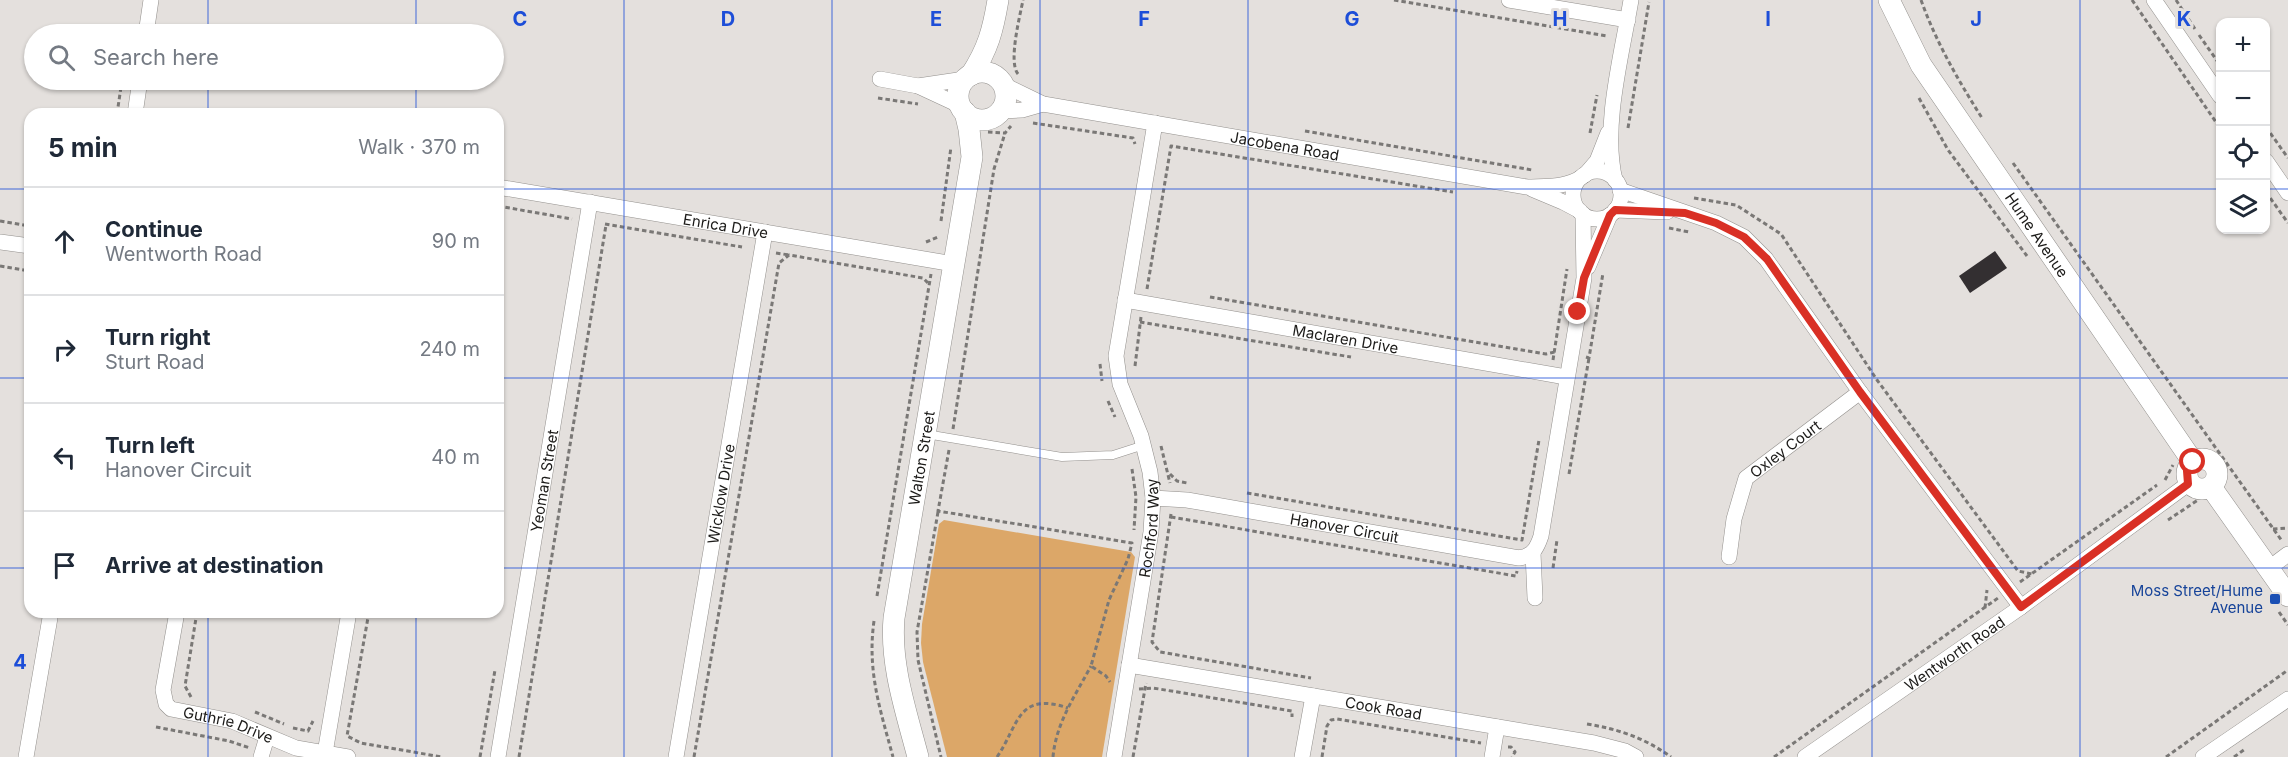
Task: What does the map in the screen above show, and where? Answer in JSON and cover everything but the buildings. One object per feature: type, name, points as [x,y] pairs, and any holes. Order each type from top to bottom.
[{"type":"street","points":[[147,24],[151,0]]},
{"type":"street","points":[[963,109],[959,92],[988,46],[993,32],[998,0]]},
{"type":"street","points":[[1509,0],[1628,20]]},
{"type":"street","points":[[1584,278],[1621,197],[1611,160],[1610,127],[1631,0]]},
{"type":"street","name":"Hume Avenue","points":[[1889,0],[1921,65],[2183,462]]},
{"type":"street","points":[[2154,0],[2216,90]]},
{"type":"street","points":[[880,79],[918,86],[963,109],[970,116],[983,119],[998,113],[1006,97],[1008,80],[997,53],[993,32]]},
{"type":"street","points":[[918,86],[985,72],[1008,80]]},
{"type":"street","name":"Jacobena Road","points":[[1008,80],[1043,104],[1527,187],[1561,186],[1572,183],[1583,176]]},
{"type":"street","points":[[136,108],[139,90]]},
{"type":"street","name":"Jacobena Road","points":[[998,113],[1043,104]]},
{"type":"street","name":"Walton Street","points":[[918,757],[897,674],[892,637],[972,157],[969,129],[963,109]]},
{"type":"street","name":"Walton Street","points":[[972,157],[998,113]]},
{"type":"street","name":"Rochford Way","points":[[1114,757],[1151,532],[1153,498],[1144,445],[1120,384],[1117,370],[1118,343],[1155,123]]},
{"type":"street","points":[[1535,598],[1533,553],[1541,536],[1584,278],[1581,213],[1573,191],[1597,161],[1610,127]]},
{"type":"street","points":[[2270,167],[2288,193]]},
{"type":"street","points":[[1583,176],[1600,171],[1607,174],[1618,185],[1685,213],[1716,223],[1744,237],[1767,259],[1860,392],[2021,607]]},
{"type":"street","name":"Jacobena Road","points":[[1527,187],[1563,202],[1581,213]]},
{"type":"street","name":"Enrica Drive","points":[[504,188],[954,264]]},
{"type":"street","name":"Yeoman Street","points":[[498,757],[590,202]]},
{"type":"street","points":[[1581,213],[1597,219],[1613,212],[1685,213]]},
{"type":"street","name":"Wicklow Drive","points":[[676,757],[765,232]]},
{"type":"street","points":[[0,242],[24,245]]},
{"type":"street","name":"Maclaren Drive","points":[[1125,300],[1566,377]]},
{"type":"street","name":"Oxley Court","points":[[1729,557],[1734,519],[1746,478],[1860,392]]},
{"type":"street","points":[[2205,459],[2215,465],[2217,477],[2211,487],[2200,489],[2188,484],[2187,471],[2183,462],[2205,459]]},
{"type":"street","name":"Wentworth Road","points":[[1805,757],[2021,607],[2188,484]]},
{"type":"street","points":[[2211,487],[2288,596]]},
{"type":"street","name":"Hanover Circuit","points":[[1153,498],[1170,498],[1519,558],[1533,553]]},
{"type":"street","points":[[2268,569],[2285,549]]},
{"type":"street","points":[[26,757],[50,618]]},
{"type":"street","name":"Guthrie Drive","points":[[176,618],[163,690],[164,698],[171,709],[232,721],[296,748],[348,757]]},
{"type":"street","points":[[325,753],[348,618]]},
{"type":"street","name":"Cook Road","points":[[1129,665],[1594,743],[1625,751],[1636,757]]},
{"type":"street","points":[[1302,757],[1313,696]]},
{"type":"street","points":[[2203,757],[2288,699]]},
{"type":"street","points":[[1492,757],[1497,727]]},
{"type":"street","points":[[261,756],[267,737]]},
{"type":"lane","points":[[925,434],[1062,457],[1094,457],[1127,451],[1144,445]]},
{"type":"path","points":[[1008,80],[1014,69],[1014,53],[1023,0]]},
{"type":"path","points":[[1394,0],[1607,36]]},
{"type":"path","points":[[1921,0],[1954,75],[1987,125]]},
{"type":"path","points":[[2132,0],[2219,126]]},
{"type":"path","points":[[2176,0],[2216,59]]},
{"type":"path","points":[[118,108],[121,90]]},
{"type":"path","points":[[878,98],[919,104]]},
{"type":"path","points":[[1026,123],[1133,138],[1136,142],[1133,154]]},
{"type":"path","points":[[1300,130],[1542,172]]},
{"type":"path","points":[[2270,134],[2288,158]]},
{"type":"path","points":[[1134,370],[1140,322],[1172,146],[1458,193]]},
{"type":"path","points":[[2007,155],[2285,549]]},
{"type":"path","points":[[2270,199],[2288,223]]},
{"type":"path","points":[[504,207],[742,247]]},
{"type":"path","points":[[0,221],[24,225]]},
{"type":"path","points":[[519,757],[606,225]]},
{"type":"path","points":[[1663,226],[1692,232]]},
{"type":"path","points":[[694,757],[779,263],[789,255],[923,278],[929,284]]},
{"type":"path","points":[[0,266],[24,270]]},
{"type":"path","points":[[1569,474],[1604,270]]},
{"type":"path","points":[[1237,301],[1546,354],[1554,352],[1589,358]]},
{"type":"path","points":[[1140,322],[1361,359]]},
{"type":"path","points":[[1100,361],[1102,381]]},
{"type":"path","points":[[1105,391],[1117,422]]},
{"type":"path","points":[[1159,441],[1169,472],[1169,535],[1152,642],[1160,652],[1320,680]]},
{"type":"path","points":[[1127,451],[1136,497],[1134,530]]},
{"type":"path","points":[[1774,757],[2166,479],[2183,462]]},
{"type":"path","points":[[938,511],[917,632],[918,660],[941,757]]},
{"type":"path","points":[[2273,529],[2288,528]]},
{"type":"path","points":[[1552,568],[1559,532]]},
{"type":"path","points":[[1981,582],[1988,592],[1985,608]]},
{"type":"path","points":[[188,713],[191,699],[185,687],[196,618]]},
{"type":"path","points":[[368,618],[346,736],[361,743],[442,757]]},
{"type":"path","points":[[1053,757],[1055,737],[1091,666]]},
{"type":"path","points":[[2166,757],[2288,670]]},
{"type":"path","points":[[1133,757],[1144,690],[1153,688],[1292,711],[1292,721]]},
{"type":"path","points":[[997,757],[1009,740],[1015,720],[1026,709],[1047,702],[1068,708]]},
{"type":"path","points":[[249,710],[303,731],[308,731],[313,724],[315,714]]},
{"type":"path","points":[[1322,757],[1327,726],[1331,720],[1337,718],[1476,742]]},
{"type":"path","points":[[1586,724],[1622,731],[1647,741],[1671,757]]},
{"type":"path","points":[[156,727],[229,741],[261,756]]},
{"type":"shaded area","points":[[944,520],[1131,552],[1135,557],[1102,757],[947,757],[923,662],[921,643],[922,624],[939,524]]},
{"type":"place","name":"Moss Street/Hume Avenue","points":[[2275,599]]},
{"type":"route","points":[[1578,312],[1584,278],[1610,215],[1615,210],[1685,213],[1716,223],[1744,237],[1767,259],[1860,392],[2021,607],[2188,484],[2187,471],[2193,462]]}]
